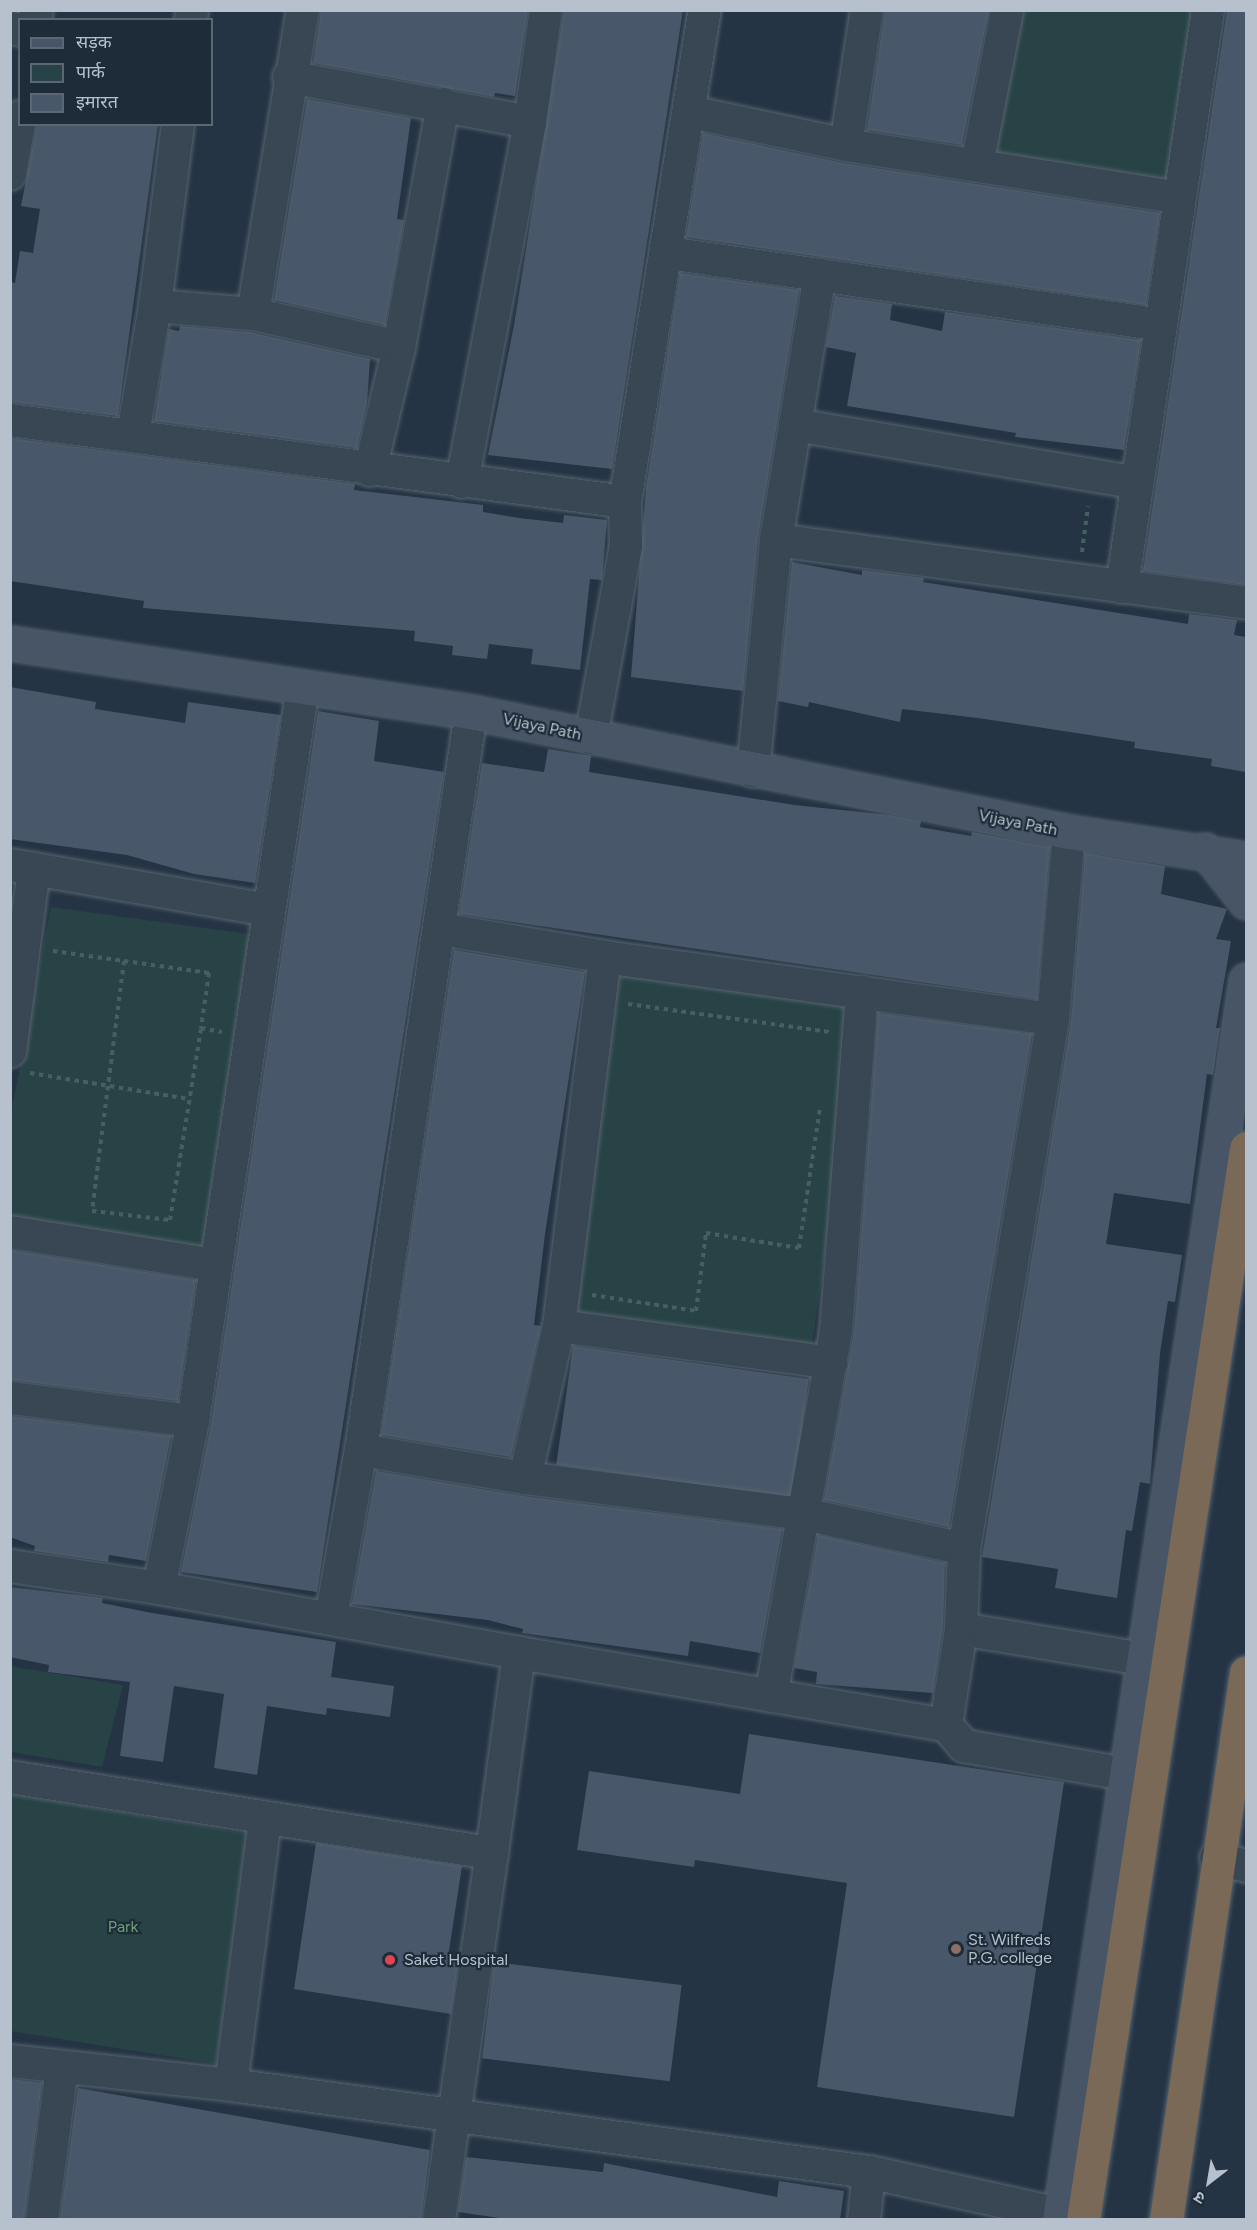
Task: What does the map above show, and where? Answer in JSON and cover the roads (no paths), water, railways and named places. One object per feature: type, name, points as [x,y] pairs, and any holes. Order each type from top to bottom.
[{"type":"highway","points":[[1071,2217],[1246,1148]]},
{"type":"highway","points":[[1166,2220],[1231,1862],[1246,1673]]},
{"type":"street","points":[[253,314],[289,77],[303,10]]},
{"type":"street","points":[[462,482],[530,122],[546,10]]},
{"type":"street","points":[[591,738],[626,546],[625,502],[668,253],[705,10]]},
{"type":"street","points":[[846,145],[867,10]]},
{"type":"street","points":[[977,165],[1007,10]]},
{"type":"street","points":[[1122,587],[1208,10]]},
{"type":"street","points":[[289,77],[530,122]]},
{"type":"street","points":[[370,470],[399,348],[443,104]]},
{"type":"street","points":[[690,112],[846,145],[1179,198]]},
{"type":"street","points":[[12,157],[18,126]]},
{"type":"street","points":[[133,434],[155,306],[178,126]]},
{"type":"street","points":[[668,253],[1161,326]]},
{"type":"street","points":[[753,771],[776,540],[820,275]]},
{"type":"street","points":[[155,306],[253,314],[399,348]]},
{"type":"street","points":[[10,420],[133,434],[370,470],[625,502]]},
{"type":"street","points":[[795,425],[1137,483]]},
{"type":"street","points":[[776,540],[1246,603]]},
{"type":"street","name":"Vijaya Path","points":[[10,643],[471,712],[753,771],[1069,832],[1206,850],[1246,859]]},
{"type":"street","points":[[159,1588],[194,1421],[214,1265],[303,687]]},
{"type":"street","points":[[331,1618],[362,1450],[471,712]]},
{"type":"street","points":[[946,1725],[961,1629],[964,1549],[1053,1019],[1069,832]]},
{"type":"street","points":[[1206,850],[1246,902]]},
{"type":"street","points":[[21,1057],[22,867],[268,910]]},
{"type":"street","points":[[440,929],[605,957],[1053,1019]]},
{"type":"street","points":[[525,1478],[559,1326],[605,957]]},
{"type":"street","points":[[10,2061],[62,2069],[231,2085],[870,2172],[1071,2217],[1126,1774],[1246,980]]},
{"type":"street","points":[[771,1696],[831,1363],[862,992]]},
{"type":"street","points":[[10,1232],[214,1265]]},
{"type":"street","points":[[559,1326],[831,1363]]},
{"type":"street","points":[[10,1398],[194,1421]]},
{"type":"street","points":[[362,1450],[525,1478],[804,1514],[964,1549]]},
{"type":"street","points":[[10,1566],[159,1588],[519,1653],[946,1725],[964,1746],[1126,1774]]},
{"type":"street","points":[[961,1629],[1143,1659]]},
{"type":"street","points":[[439,2220],[456,2116],[519,1653]]},
{"type":"street","points":[[10,1777],[492,1853]]},
{"type":"street","points":[[231,2085],[265,1818]]},
{"type":"street","points":[[42,2220],[62,2069]]},
{"type":"street","points":[[864,2220],[870,2172]]},
{"type":"place","name":"St. Wilfreds P.G. college","points":[[956,1949]]},
{"type":"place","name":"Saket Hospital","points":[[390,1960]]},
{"type":"park label","name":"Park","points":[[123,1927]]}]
